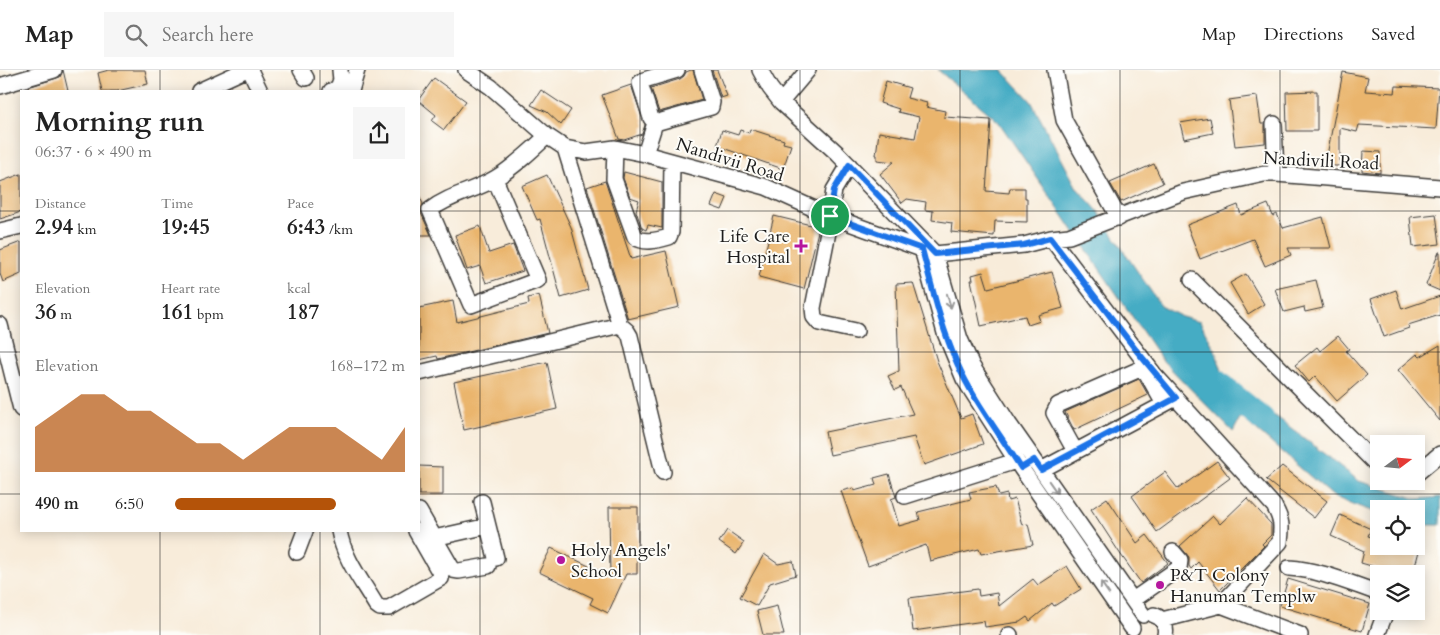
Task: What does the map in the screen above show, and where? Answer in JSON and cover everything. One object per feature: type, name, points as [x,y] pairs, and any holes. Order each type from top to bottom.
[{"type":"street","points":[[0,86],[54,70]]},
{"type":"street","points":[[201,90],[245,70]]},
{"type":"street","points":[[250,70],[260,90]]},
{"type":"street","points":[[333,90],[338,88],[341,80],[340,70]]},
{"type":"street","points":[[351,90],[357,70]]},
{"type":"street","name":"Nandivii Road","points":[[466,70],[491,87],[547,136],[564,148],[586,152],[615,148],[645,154],[766,187],[830,216],[928,251],[1024,245],[1050,238],[1069,236],[1118,218]]},
{"type":"street","points":[[655,123],[651,118],[640,83],[644,80],[677,70]]},
{"type":"street","points":[[655,123],[712,106],[702,70]]},
{"type":"street","points":[[760,70],[780,102],[849,165],[928,251],[960,339],[972,366],[1028,465],[1133,632]]},
{"type":"street","points":[[780,102],[808,70]]},
{"type":"street","points":[[1055,70],[1064,120],[1118,218]]},
{"type":"street","points":[[645,154],[655,123]]},
{"type":"street","points":[[1274,124],[1276,174]]},
{"type":"street","points":[[495,179],[538,280],[471,305],[430,210],[460,193],[495,179],[547,136]]},
{"type":"street","points":[[564,148],[620,325],[627,330],[630,336],[663,472]]},
{"type":"street","points":[[615,148],[614,179],[635,237],[643,241],[669,237],[671,232],[672,162]]},
{"type":"street","points":[[849,165],[834,190],[814,317],[819,323],[856,330]]},
{"type":"street","name":"Nandivili Road","points":[[1118,218],[1183,192],[1232,180],[1276,174],[1440,187]]},
{"type":"street","points":[[0,231],[20,226]]},
{"type":"street","points":[[1050,238],[1136,350],[1170,401]]},
{"type":"street","points":[[1192,280],[1370,458]]},
{"type":"street","points":[[0,325],[20,405]]},
{"type":"street","points":[[420,373],[620,325]]},
{"type":"street","points":[[1075,451],[1054,414],[1058,405],[1140,369],[1146,372],[1170,401],[1274,506],[1280,517],[1282,528],[1280,542],[1222,605],[1162,620]]},
{"type":"street","points":[[905,496],[1028,465],[1075,451],[1170,401]]},
{"type":"street","points":[[1425,466],[1440,454]]},
{"type":"street","points":[[1028,465],[1143,615]]},
{"type":"street","points":[[424,537],[455,571],[492,562],[488,526],[482,502]]},
{"type":"street","points":[[339,532],[348,559],[376,605],[389,608],[441,578],[424,537],[420,516]]},
{"type":"street","points":[[424,537],[488,526]]},
{"type":"street","points":[[297,552],[305,532]]},
{"type":"street","points":[[1133,600],[1179,568],[1180,560],[1173,552]]},
{"type":"street","points":[[1289,568],[1302,569],[1370,590]]},
{"type":"street","points":[[1222,605],[1300,635]]},
{"type":"street","points":[[1133,632],[1137,619],[1143,615],[1153,614],[1162,620],[1165,625],[1166,635]]},
{"type":"street","points":[[1377,635],[1383,620]]},
{"type":"water","points":[[938,70],[1002,70],[1031,101],[1077,188],[1097,210],[1161,306],[1182,317],[1200,322],[1215,350],[1230,395],[1277,417],[1359,481],[1370,484],[1370,490],[1388,490],[1417,499],[1440,497],[1440,525],[1425,525],[1425,500],[1370,500],[1370,511],[1334,497],[1241,417],[1233,432],[1162,360],[998,121]]},
{"type":"building","points":[[63,70],[68,90],[29,90],[28,87],[60,77]]},
{"type":"building","points":[[109,70],[145,70],[148,84],[121,90],[102,90],[98,73]]},
{"type":"building","points":[[693,70],[702,100],[659,112],[651,88],[680,79],[686,72]]},
{"type":"building","points":[[712,70],[717,70],[727,96],[721,98]]},
{"type":"building","points":[[1343,72],[1368,77],[1365,91],[1395,93],[1396,86],[1439,88],[1436,129],[1359,125],[1357,132],[1340,128],[1340,166],[1325,166]]},
{"type":"building","points":[[434,78],[466,101],[444,130],[432,121],[436,115],[420,102],[420,98]]},
{"type":"building","points":[[886,81],[910,88],[907,98],[927,103],[926,107],[945,111],[944,117],[991,120],[986,191],[1009,193],[1010,188],[1025,188],[1027,222],[995,221],[994,236],[951,232],[952,223],[932,220],[933,211],[925,210],[926,202],[907,199],[902,203],[880,174],[894,162],[877,160],[879,132],[915,138],[919,117],[898,112],[899,109],[880,103]]},
{"type":"building","points":[[631,85],[645,125],[642,134],[624,140],[619,139],[602,95]]},
{"type":"building","points":[[541,90],[571,110],[561,125],[547,112],[531,105]]},
{"type":"building","points":[[1317,91],[1317,131],[1287,131],[1286,92]]},
{"type":"building","points":[[1257,96],[1261,124],[1265,124],[1265,143],[1235,146],[1229,100]]},
{"type":"building","points":[[1210,118],[1213,133],[1184,139],[1180,123]]},
{"type":"building","points":[[750,129],[784,140],[783,143],[791,145],[783,169],[717,146],[722,130],[738,135],[740,130],[749,133]]},
{"type":"building","points":[[1363,151],[1380,152],[1380,173],[1362,171]]},
{"type":"building","points":[[1154,164],[1163,183],[1121,202],[1110,183]]},
{"type":"building","points":[[624,172],[662,182],[662,228],[648,225],[646,230],[642,228],[636,211],[639,200],[630,197],[623,178]]},
{"type":"building","points":[[20,174],[20,212],[0,219],[0,182]]},
{"type":"building","points":[[547,175],[571,227],[588,290],[561,298],[540,219],[537,220],[522,186]]},
{"type":"building","points":[[605,181],[631,259],[666,251],[679,307],[628,319],[587,187]]},
{"type":"building","points":[[716,194],[727,198],[722,210],[711,206]]},
{"type":"building","points":[[420,197],[423,204],[421,213],[431,235],[420,235]]},
{"type":"building","points":[[1268,204],[1273,216],[1277,214],[1283,228],[1323,217],[1331,248],[1288,248],[1291,255],[1265,266],[1253,239],[1200,259],[1187,225],[1238,205],[1241,215]]},
{"type":"building","points":[[1436,214],[1440,244],[1413,247],[1410,217]]},
{"type":"building","points":[[774,216],[819,227],[804,289],[759,277]]},
{"type":"building","points":[[480,226],[489,253],[513,245],[523,271],[486,283],[480,266],[467,270],[455,235]]},
{"type":"building","points":[[20,242],[20,274],[3,282],[0,274],[0,250]]},
{"type":"building","points":[[1440,252],[1440,291],[1426,285]]},
{"type":"building","points":[[983,272],[988,288],[1052,272],[1063,308],[1038,315],[1040,321],[1028,325],[1025,316],[981,326],[971,280],[973,280],[972,275]]},
{"type":"building","points":[[1246,274],[1264,304],[1248,314],[1230,283]]},
{"type":"building","points":[[1316,280],[1323,308],[1305,312],[1304,307],[1284,312],[1275,289]]},
{"type":"building","points":[[913,283],[937,361],[961,418],[972,414],[983,444],[924,465],[914,437],[830,455],[825,432],[913,414],[901,387],[895,390],[888,376],[899,371],[896,284]]},
{"type":"building","points":[[1396,290],[1402,309],[1440,296],[1440,315],[1408,325],[1409,328],[1384,337],[1371,299]]},
{"type":"building","points":[[539,295],[548,333],[438,359],[437,356],[420,360],[420,308],[453,301],[457,322],[529,304],[528,298]]},
{"type":"building","points":[[1338,336],[1349,349],[1346,351],[1367,375],[1337,401],[1315,376],[1309,382],[1295,365],[1317,347],[1320,351]]},
{"type":"building","points":[[1440,345],[1440,421],[1398,370],[1417,354],[1420,357]]},
{"type":"building","points":[[547,362],[557,409],[464,430],[454,382]]},
{"type":"building","points":[[1139,379],[1148,395],[1074,430],[1065,412]]},
{"type":"building","points":[[1217,461],[1230,478],[1157,532],[1132,496],[1165,472],[1178,489]]},
{"type":"building","points":[[420,466],[443,467],[443,495],[420,495]]},
{"type":"building","points":[[1282,466],[1327,501],[1314,518],[1266,480]]},
{"type":"building","points":[[889,474],[896,497],[891,499],[899,526],[920,520],[918,512],[971,499],[969,492],[996,487],[999,496],[1007,494],[1008,501],[1015,499],[1022,525],[1028,524],[1033,545],[981,554],[979,549],[930,561],[926,545],[868,566],[841,491],[853,488],[854,491],[876,485],[874,478]]},
{"type":"building","points":[[1107,498],[1137,543],[1147,535],[1168,563],[1141,583],[1091,509]]},
{"type":"building","points":[[1247,498],[1271,524],[1271,535],[1262,544],[1264,546],[1220,590],[1198,562],[1191,569],[1189,557],[1180,546],[1213,516],[1220,524]]},
{"type":"building","name":"Holy Angels' School","points":[[609,507],[638,507],[638,556],[637,574],[626,574],[608,613],[590,604],[593,598],[539,572],[551,548],[610,576]]},
{"type":"building","points":[[1340,515],[1370,529],[1368,536],[1370,537],[1370,555],[1418,555],[1415,565],[1370,566],[1361,563],[1364,551],[1331,536]]},
{"type":"building","points":[[727,530],[744,542],[736,554],[719,542]]},
{"type":"building","points":[[764,554],[778,564],[793,561],[796,575],[770,583],[757,606],[740,597]]},
{"type":"building","points":[[1067,566],[1081,589],[1054,606],[1052,603],[1030,621],[1027,617],[1020,622],[985,627],[984,621],[913,631],[909,598],[978,589],[979,596],[997,593],[999,606],[1033,579],[1038,585]]},
{"type":"building","points":[[1288,579],[1370,604],[1362,631],[1280,606]]},
{"type":"building","points":[[777,606],[784,635],[763,635],[757,611]]},
{"type":"waterway","points":[[1204,372],[1262,419]]},
{"type":"place","name":"Life Care Hospital","points":[[801,246]]},
{"type":"place","name":"Holy Angels' School","points":[[561,560]]},
{"type":"place","name":"P&T Colony Hanuman Templw","points":[[1160,585]]},
{"type":"route","points":[[849,165],[935,254],[1024,245],[1050,238],[1154,374],[1176,398],[1041,470],[1034,460],[1021,468],[964,379],[956,362],[945,333],[922,249],[830,216],[834,190],[849,165]]}]
